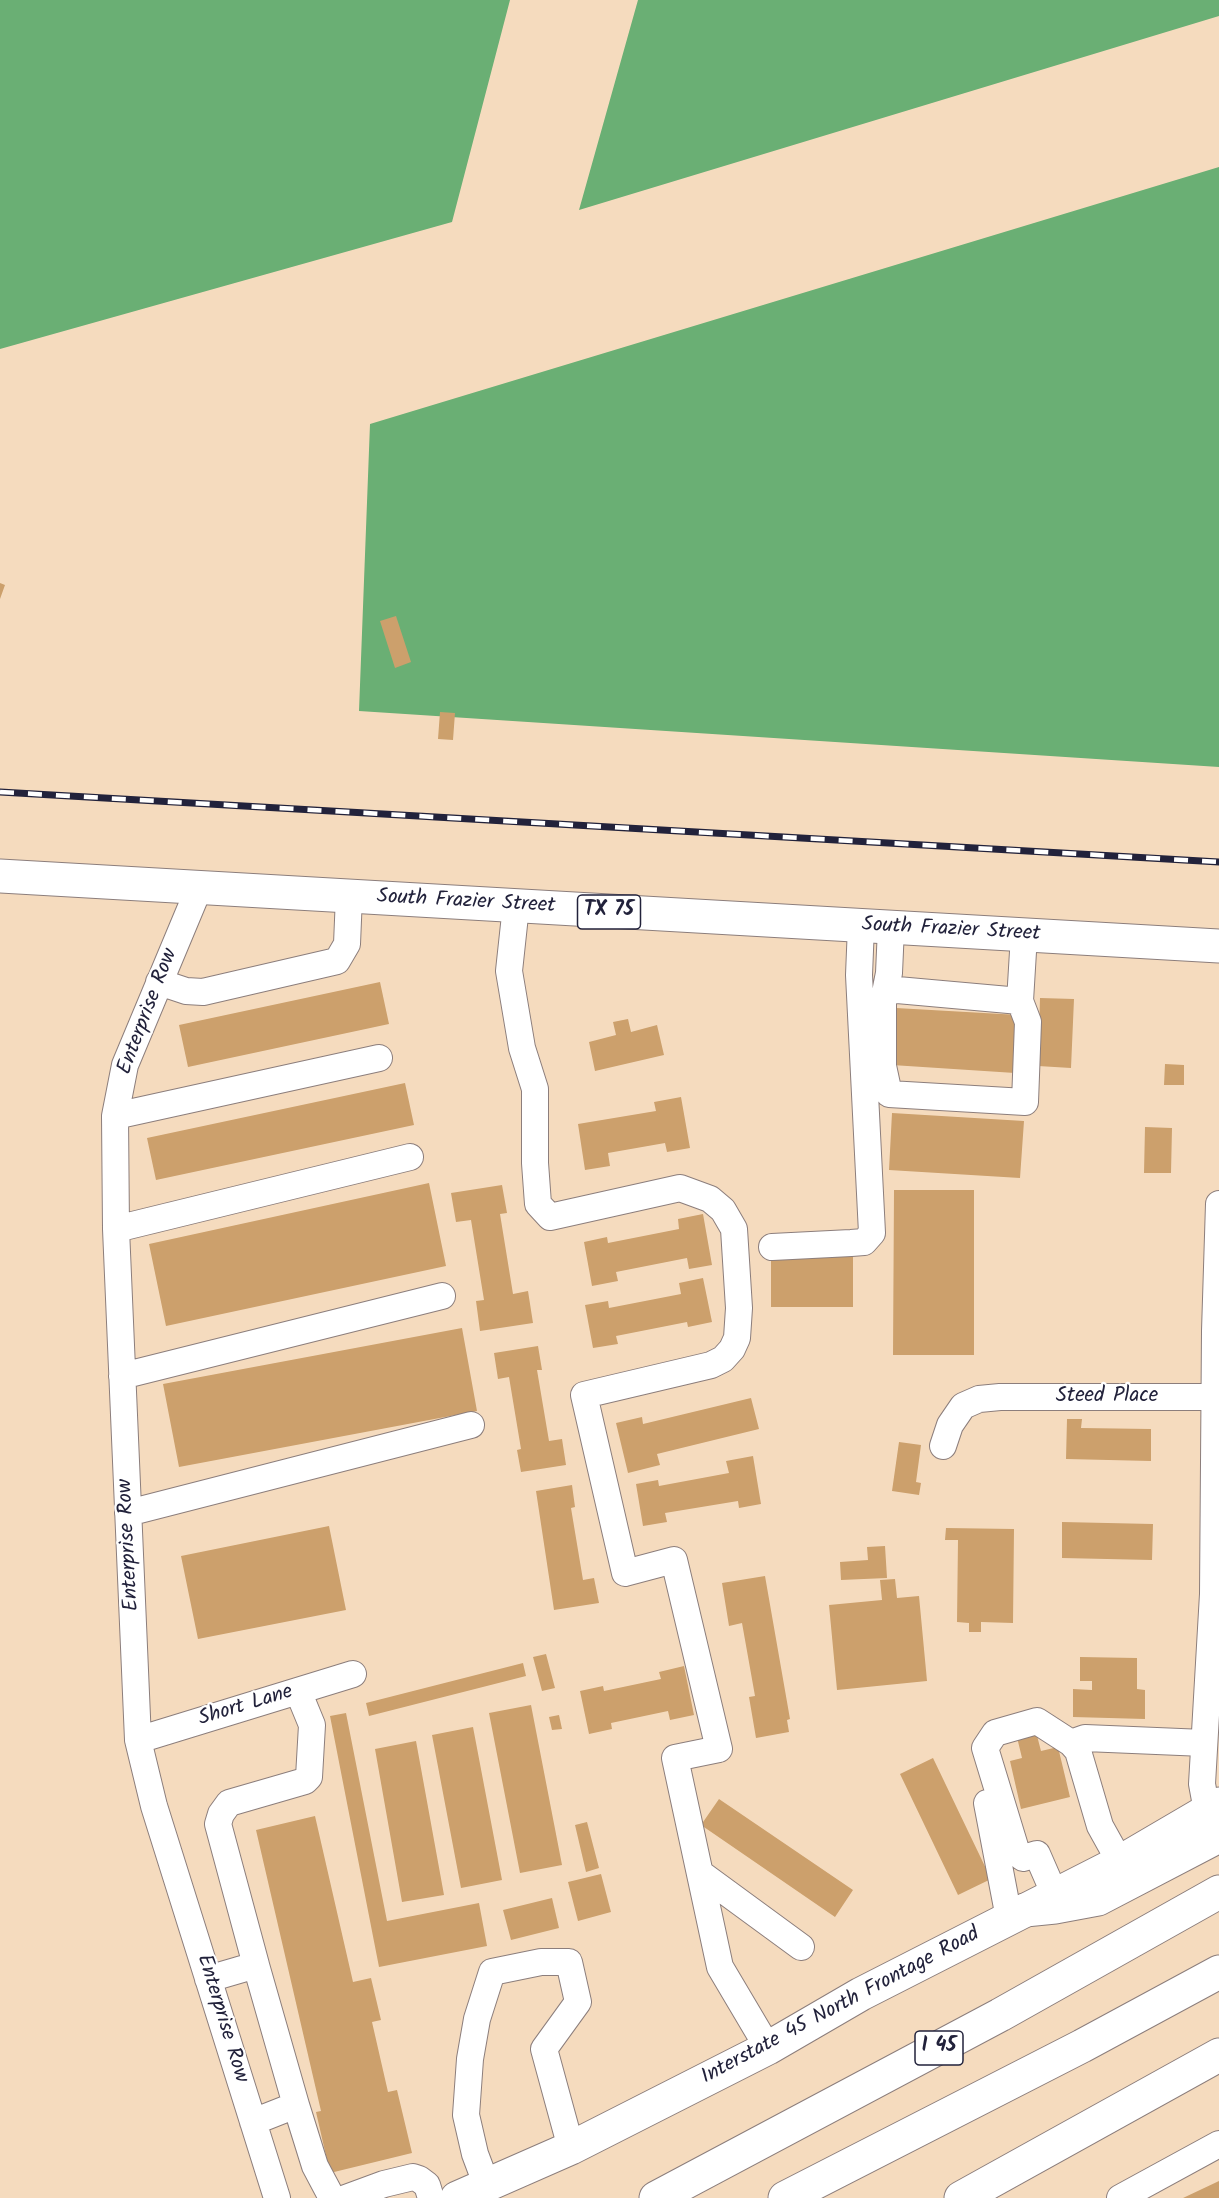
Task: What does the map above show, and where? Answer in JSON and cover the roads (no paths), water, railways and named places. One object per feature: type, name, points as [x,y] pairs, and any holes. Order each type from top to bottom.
[{"type":"main road","name":"South Frazier Street","points":[[0,876],[1219,946]]},
{"type":"main road","name":"Interstate 45 North Frontage Road","points":[[457,2198],[571,2148],[768,2048],[861,1994],[1054,1893],[1215,1817]]},
{"type":"main road","points":[[1017,1914],[1098,1899],[1215,1817]]},
{"type":"main road","name":"I 45","points":[[656,2198],[1000,2015],[1219,1892]]},
{"type":"main road","points":[[785,2198],[1219,1972]]},
{"type":"main road","points":[[965,2197],[1219,2055]]},
{"type":"street","name":"Enterprise Row","points":[[198,888],[125,1065],[115,1116],[116,1229],[138,1740],[154,1806],[277,2198]]},
{"type":"street","points":[[159,982],[186,991],[203,992],[337,961],[347,944],[349,896]]},
{"type":"street","points":[[516,906],[510,971],[522,1048],[535,1089],[535,1163],[538,1204],[550,1217],[680,1188],[710,1199],[723,1210],[734,1229],[739,1308],[737,1338],[732,1349],[723,1359],[711,1365],[584,1395],[625,1573],[674,1560],[719,1749],[675,1758],[720,1967],[768,2048]]},
{"type":"street","points":[[876,927],[889,973],[883,1003],[883,1066],[889,1094],[1025,1102],[1028,1022],[1020,1001],[1024,935]]},
{"type":"street","points":[[772,1247],[851,1244],[864,1242],[872,1233],[859,975],[876,927]]},
{"type":"street","points":[[886,989],[1020,1001]]},
{"type":"street","points":[[115,1116],[379,1058]]},
{"type":"street","points":[[116,1229],[410,1157]]},
{"type":"street","points":[[1215,1817],[1202,1784],[1216,1581],[1215,1397],[1219,1204]]},
{"type":"street","points":[[122,1376],[442,1296]]},
{"type":"street","name":"Steed Place","points":[[943,1446],[950,1425],[963,1406],[979,1399],[1000,1397],[1215,1397]]},
{"type":"street","points":[[129,1513],[471,1425]]},
{"type":"street","name":"Short Lane","points":[[138,1740],[353,1674]]},
{"type":"street","points":[[298,1691],[312,1725],[309,1777],[305,1781],[229,1803],[220,1814],[218,1824],[296,2105],[315,2166],[332,2198]]},
{"type":"street","points":[[1054,1893],[1037,1854],[1023,1858],[1017,1853],[986,1748],[995,1733],[1037,1721],[1071,1743],[1078,1751],[1100,1826],[1120,1862]]},
{"type":"street","points":[[1071,1743],[1084,1738],[1204,1743]]},
{"type":"street","points":[[982,1781],[1017,1914]]},
{"type":"street","points":[[700,1873],[801,1947]]},
{"type":"street","points":[[487,2186],[475,2154],[466,2115],[470,2059],[477,2019],[492,1972],[541,1962],[569,1962],[578,2002],[544,2049],[571,2148]]},
{"type":"street","points":[[208,1979],[256,1965]]},
{"type":"street","points":[[253,2122],[296,2105]]},
{"type":"street","points":[[1120,2198],[1219,2144]]},
{"type":"street","points":[[346,2198],[384,2184],[413,2177],[427,2186],[431,2198]]},
{"type":"railway","points":[[0,792],[1219,862]]}]
